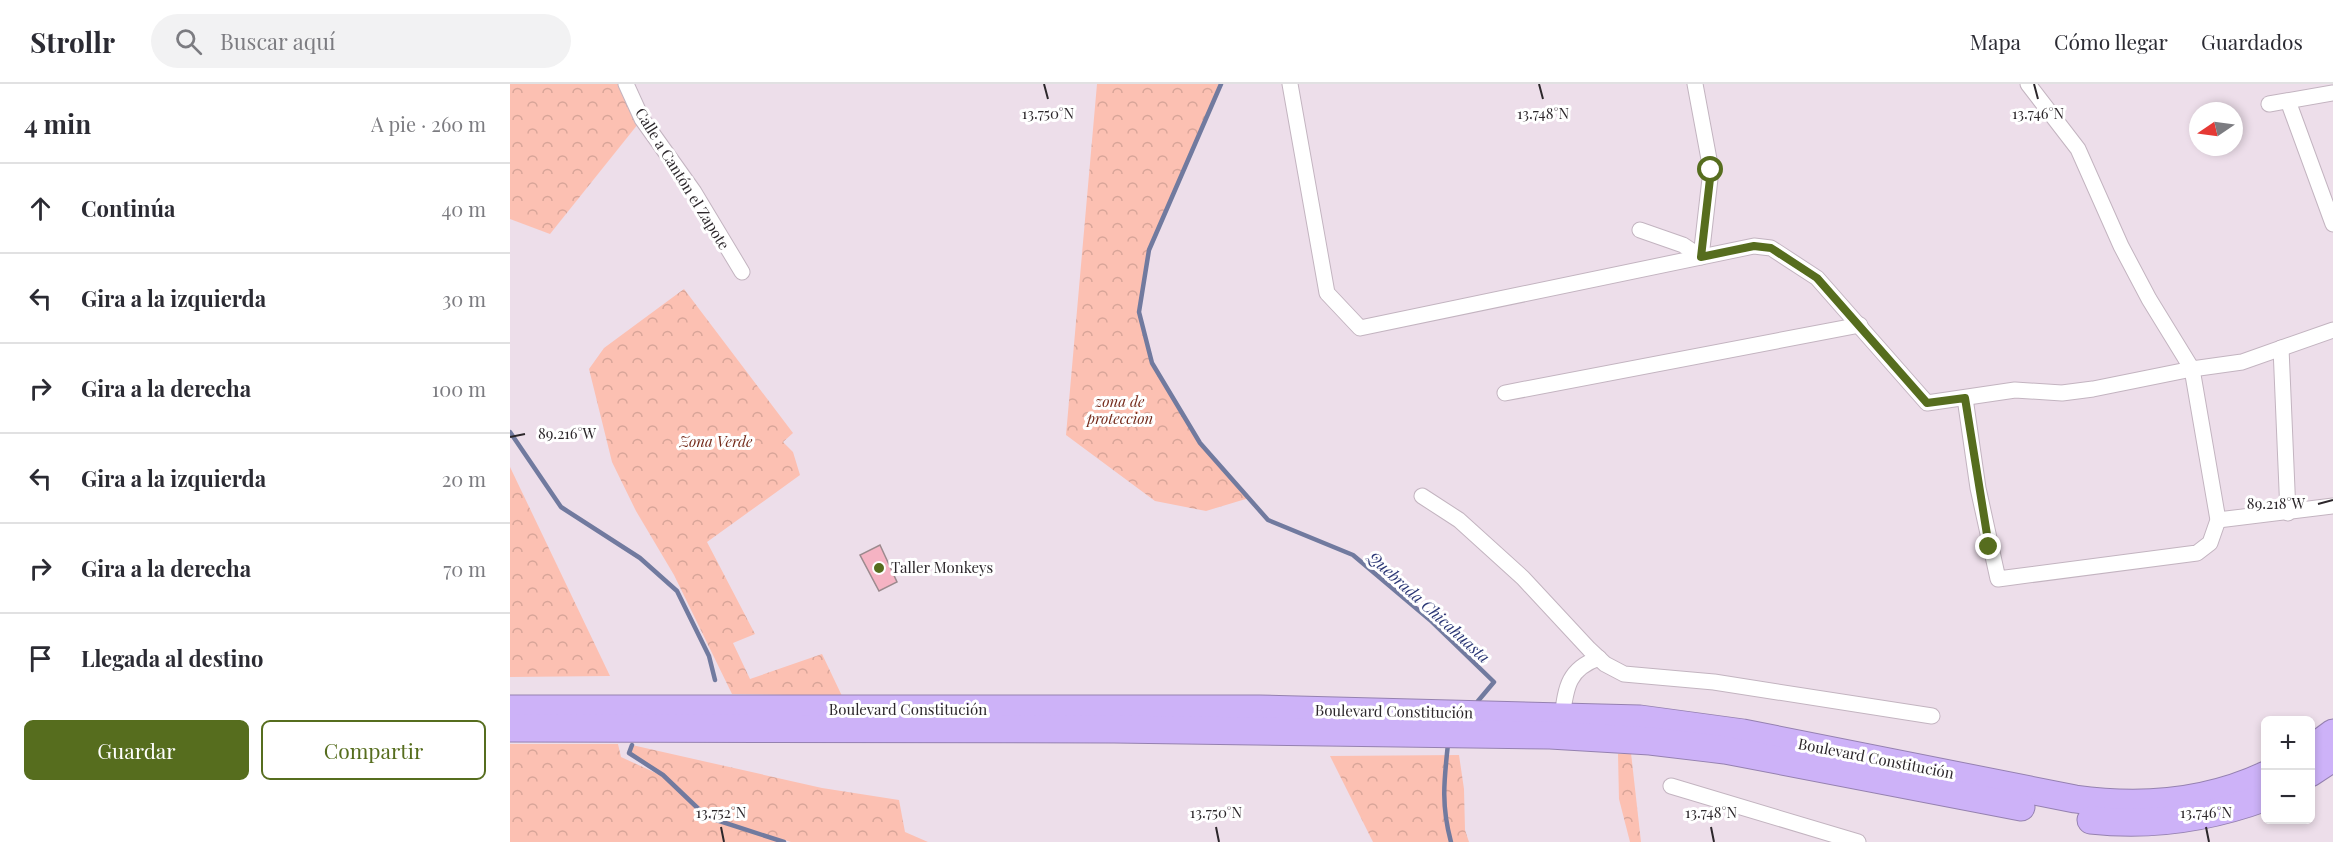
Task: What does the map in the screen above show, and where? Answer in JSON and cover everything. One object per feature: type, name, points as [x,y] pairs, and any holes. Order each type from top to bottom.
[{"type":"highway","name":"Boulevard Constitución","points":[[510,709],[785,711],[1248,709],[1640,719],[1743,733],[2111,804],[2150,804],[2188,798],[2227,790],[2261,777]]},
{"type":"highway","name":"Boulevard Constitución","points":[[510,728],[1114,729],[1550,735],[1650,741],[1725,750],[2104,821],[2158,822],[2188,819],[2236,808],[2261,799]]},
{"type":"highway","points":[[2315,746],[2333,733]]},
{"type":"highway","points":[[2315,770],[2333,758]]},
{"type":"street","name":"Calle a Cantón el Zapote","points":[[626,84],[642,119],[694,192],[742,272]]},
{"type":"street","points":[[1290,84],[1327,292],[1360,328],[1754,246],[1771,248],[1817,278],[1927,403],[2015,390],[2062,393],[2082,391],[2192,369],[2242,362],[2333,330]]},
{"type":"street","points":[[1695,84],[1711,170],[1701,257]]},
{"type":"street","points":[[1965,398],[1978,488],[1998,579],[2197,553],[2210,543],[2218,520],[2192,369],[2149,299],[2121,246],[2078,149],[2028,84]]},
{"type":"street","points":[[2269,104],[2333,93]]},
{"type":"street","points":[[2288,101],[2330,203],[2333,224]]},
{"type":"street","points":[[1640,230],[1683,245],[1701,257]]},
{"type":"street","points":[[1505,393],[1860,325]]},
{"type":"street","points":[[2281,348],[2288,513]]},
{"type":"street","points":[[1422,496],[1459,520],[1523,578],[1599,658],[1624,674],[1714,682],[1932,716]]},
{"type":"street","points":[[2218,520],[2333,506]]},
{"type":"street","points":[[1562,717],[1566,689],[1574,673],[1586,663],[1599,658]]},
{"type":"street","points":[[1671,786],[1858,842]]},
{"type":"green space","points":[[510,84],[619,84],[642,119],[550,234],[510,219]]},
{"type":"green space","name":"zona de proteccion","points":[[1097,84],[1221,84],[1149,250],[1139,312],[1152,363],[1200,443],[1249,498],[1206,511],[1155,501],[1066,435]]},
{"type":"green space","name":"Zona Verde","points":[[684,289],[793,433],[783,442],[793,452],[800,475],[707,542],[755,634],[733,643],[750,679],[822,654],[842,696],[732,694],[674,575],[636,511],[612,462],[589,369],[604,348]]},
{"type":"green space","points":[[510,467],[610,676],[510,677]]},
{"type":"green space","points":[[510,744],[618,744],[621,757],[658,774],[629,753],[632,745],[822,788],[899,800],[905,832],[928,842],[791,842],[732,825],[781,842],[510,842]]},
{"type":"green space","points":[[1631,753],[1641,842],[1630,842],[1619,799],[1618,754]]},
{"type":"green space","points":[[1459,755],[1464,789],[1465,830],[1469,842],[1373,842],[1330,756]]},
{"type":"building","name":"Taller Monkeys","points":[[880,545],[897,582],[879,591],[860,555]]},
{"type":"waterway","name":"Quebrada Chicahuasta","points":[[1221,84],[1149,250],[1139,312],[1152,363],[1200,443],[1268,520],[1353,555],[1430,620],[1494,682],[1478,701]]},
{"type":"waterway","points":[[510,432],[561,507],[640,558],[677,591],[709,656],[715,680]]},
{"type":"waterway","name":"Quebrada Chicahuasta","points":[[1448,744],[1445,804],[1451,842]]},
{"type":"waterway","points":[[632,745],[629,753],[663,775],[707,817],[784,842]]},
{"type":"place","name":"Taller Monkeys","points":[[879,568]]},
{"type":"route","points":[[1711,170],[1701,257],[1754,246],[1771,248],[1817,278],[1927,403],[1965,398],[1989,547]]}]
